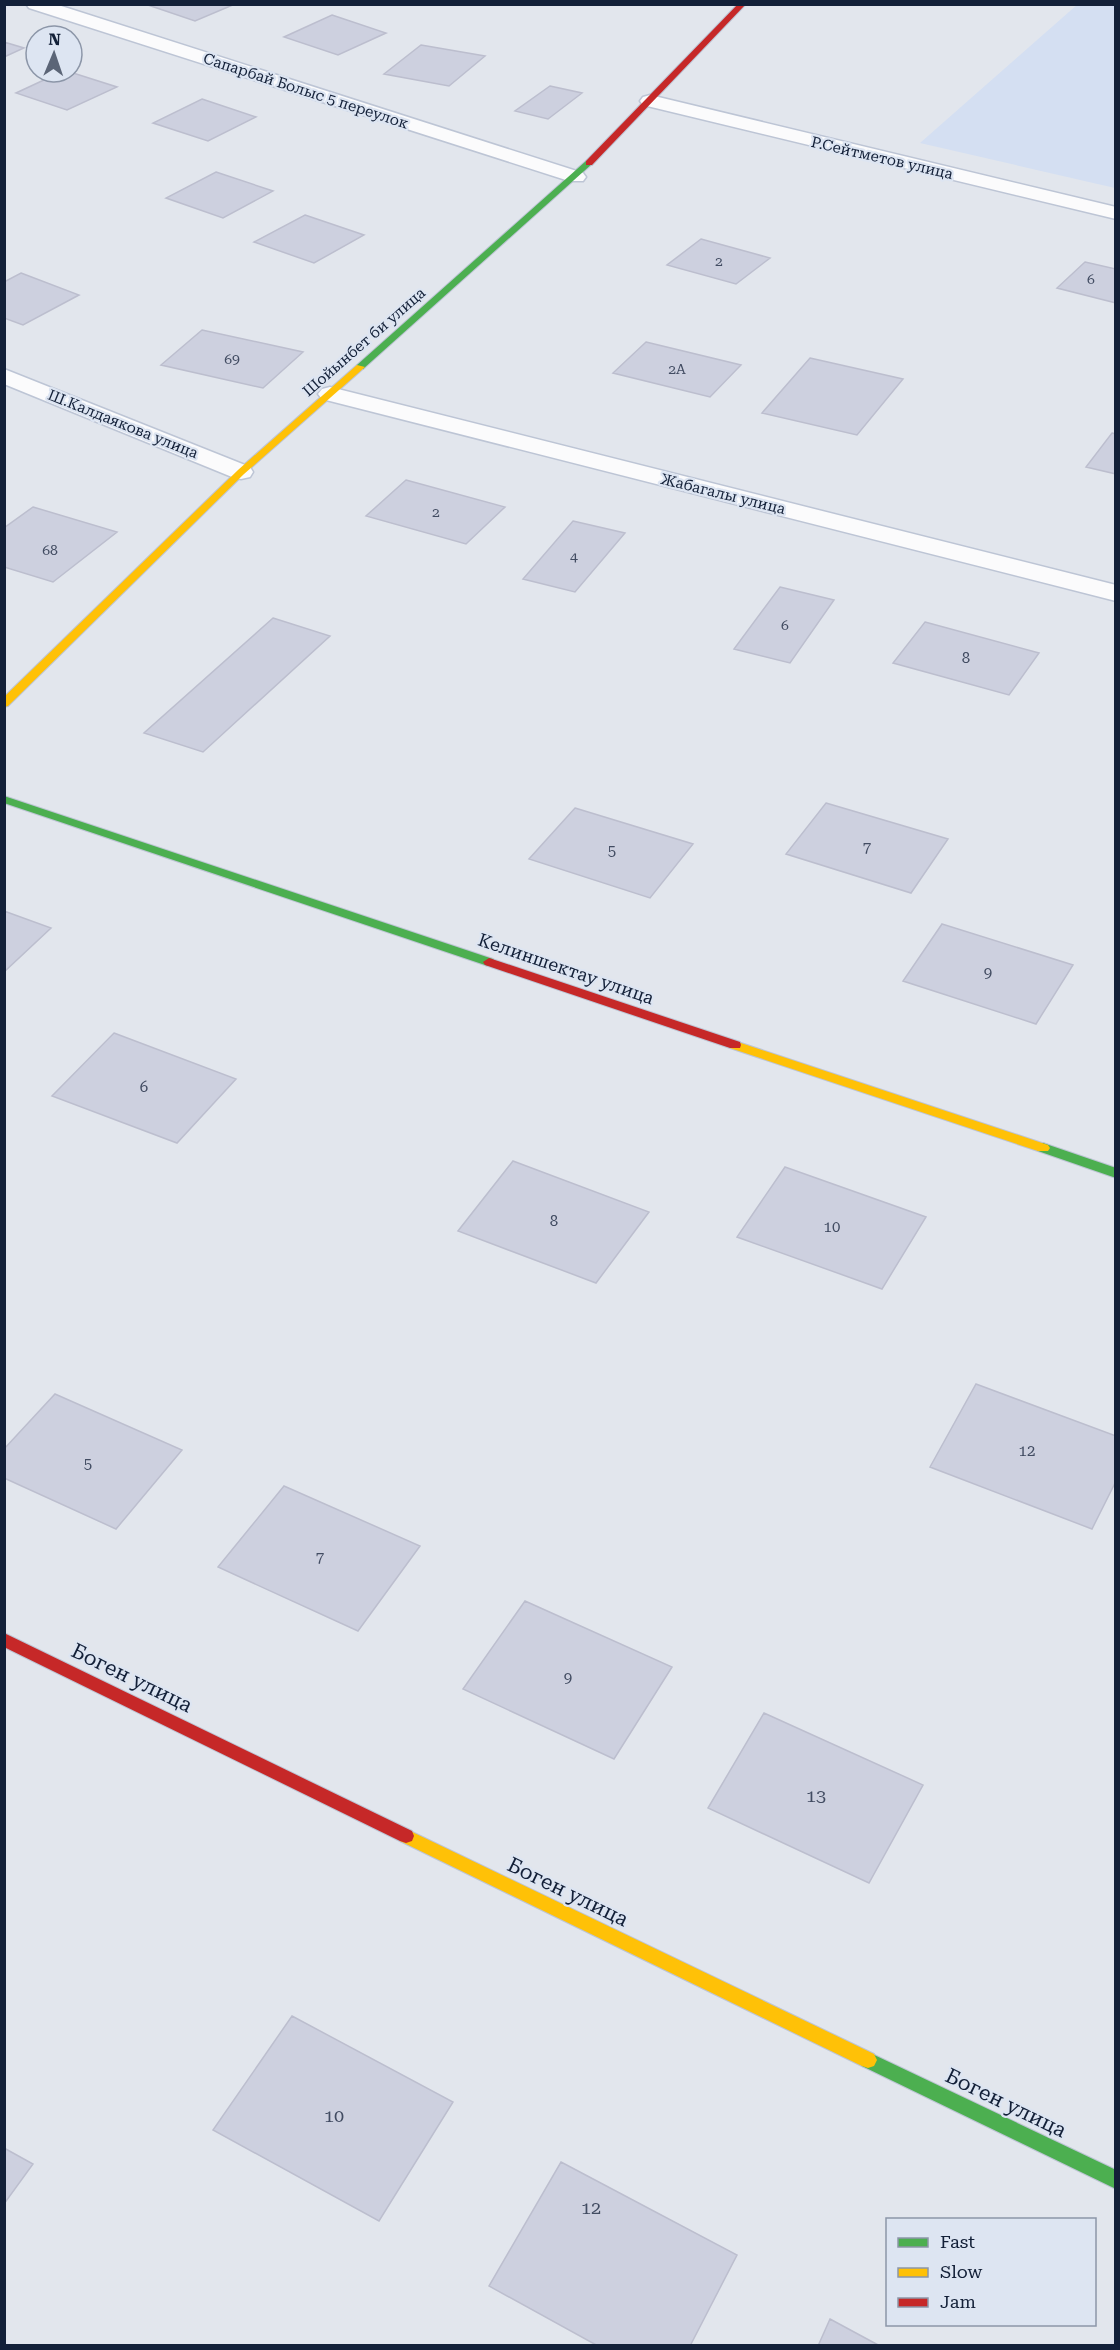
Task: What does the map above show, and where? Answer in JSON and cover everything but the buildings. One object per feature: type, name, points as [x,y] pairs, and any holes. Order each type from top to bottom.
[{"type":"street","name":"Сапарбай Болыс 5 переулок","points":[[35,4],[576,177]]},
{"type":"street","name":"Шойынбет би улица","points":[[4,704],[241,472],[576,177],[743,4]]},
{"type":"street","name":"Р.Сейтметов улица","points":[[650,101],[1116,213]]},
{"type":"street","name":"Ш.Калдаякова улица","points":[[4,375],[241,472]]},
{"type":"street","name":"Жабагалы улица","points":[[330,394],[1116,593]]},
{"type":"street","name":"Келиншектау улица","points":[[4,800],[1116,1173]]},
{"type":"street","name":"Боген улица","points":[[4,1639],[1116,2180]]},
{"type":"shaded area","points":[[1078,4],[1115,5],[1115,188],[920,143]]},
{"type":"traffic: fast","points":[[360,367],[589,163]]},
{"type":"traffic: fast","points":[[4,799],[489,962]]},
{"type":"traffic: fast","points":[[1043,1148],[1116,1173]]},
{"type":"traffic: fast","points":[[868,2060],[1116,2180]]},
{"type":"traffic: slow","points":[[4,704],[241,472],[360,367]]},
{"type":"traffic: slow","points":[[735,1045],[1043,1148]]},
{"type":"traffic: slow","points":[[406,1836],[868,2060]]},
{"type":"traffic: jam","points":[[589,163],[743,4]]},
{"type":"traffic: jam","points":[[489,962],[735,1045]]},
{"type":"traffic: jam","points":[[4,1639],[406,1836]]}]
